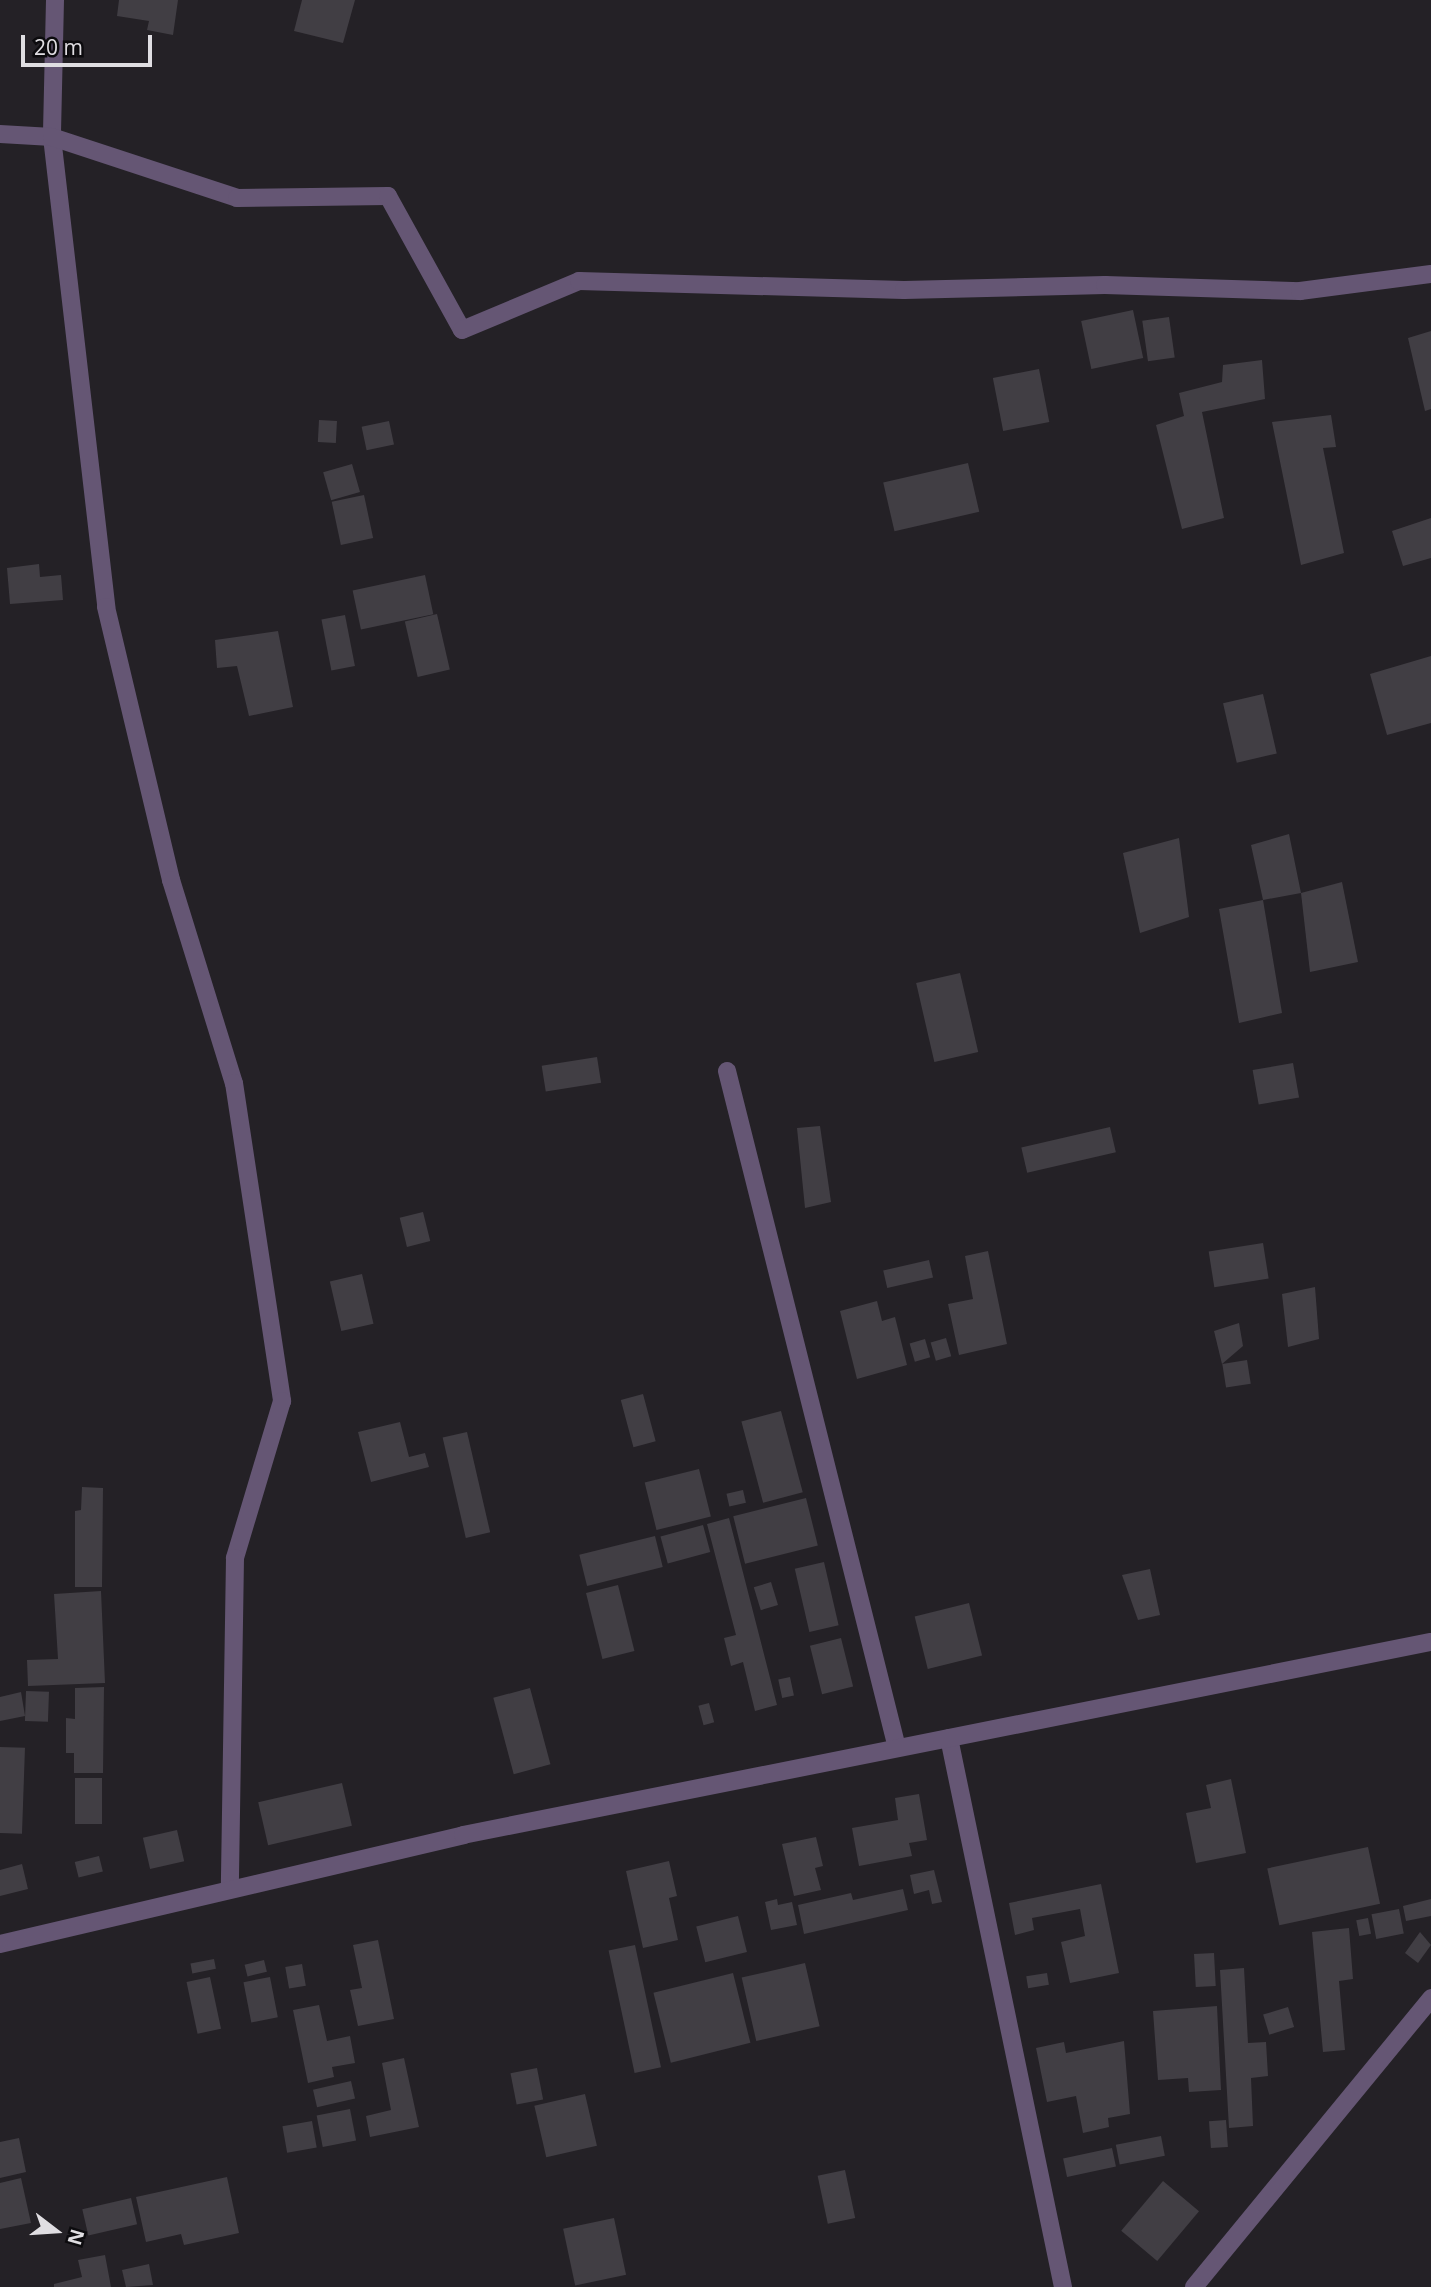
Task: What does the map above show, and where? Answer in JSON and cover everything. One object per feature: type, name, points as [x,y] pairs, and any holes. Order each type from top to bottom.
[{"type":"street","points":[[55,0],[52,137],[106,607],[172,880],[234,1083],[282,1401],[235,1558],[230,1888]]},
{"type":"street","points":[[0,134],[52,137],[237,198],[388,196],[462,330],[579,281],[904,290],[1105,285],[1300,291],[1431,274]]},
{"type":"street","points":[[727,1071],[897,1748]]},
{"type":"street","points":[[0,1944],[463,1835],[1431,1642]]},
{"type":"street","points":[[949,1738],[1063,2287]]},
{"type":"street","points":[[1194,2287],[1431,1997]]},
{"type":"building","points":[[119,0],[178,0],[173,35],[147,30],[149,21],[117,16]]},
{"type":"building","points":[[302,0],[355,0],[343,43],[294,31]]},
{"type":"building","points":[[1133,310],[1143,358],[1091,369],[1081,321]]},
{"type":"building","points":[[1169,317],[1175,358],[1148,361],[1142,321]]},
{"type":"building","points":[[1431,331],[1431,409],[1425,411],[1408,338]]},
{"type":"building","points":[[1262,360],[1265,399],[1202,412],[1224,518],[1182,529],[1156,425],[1184,416],[1179,393],[1222,382],[1223,365]]},
{"type":"building","points":[[1039,369],[1049,422],[1003,431],[993,378]]},
{"type":"building","points":[[1331,415],[1336,447],[1323,448],[1344,553],[1301,565],[1272,422]]},
{"type":"building","points":[[319,420],[337,421],[336,443],[318,442]]},
{"type":"building","points":[[389,421],[394,444],[367,450],[362,427]]},
{"type":"building","points":[[968,463],[979,512],[894,531],[883,483]]},
{"type":"building","points":[[352,464],[360,492],[331,500],[323,472]]},
{"type":"building","points":[[364,495],[373,538],[341,545],[332,502]]},
{"type":"building","points":[[1431,518],[1431,558],[1403,566],[1392,531]]},
{"type":"building","points":[[39,564],[40,577],[61,575],[63,600],[10,604],[7,568]]},
{"type":"building","points":[[425,575],[433,614],[361,630],[353,590]]},
{"type":"building","points":[[437,614],[450,670],[418,677],[405,621]]},
{"type":"building","points":[[345,615],[355,666],[331,671],[321,620]]},
{"type":"building","points":[[278,631],[293,707],[249,716],[237,666],[217,668],[215,640]]},
{"type":"building","points":[[1431,656],[1431,723],[1387,735],[1370,674]]},
{"type":"building","points":[[1263,694],[1277,753],[1237,763],[1223,703]]},
{"type":"building","points":[[1289,834],[1301,893],[1263,900],[1251,845]]},
{"type":"building","points":[[1179,838],[1189,917],[1140,933],[1123,853]]},
{"type":"building","points":[[1342,882],[1358,962],[1310,972],[1301,893]]},
{"type":"building","points":[[1263,900],[1282,1013],[1239,1023],[1219,909]]},
{"type":"building","points":[[960,973],[978,1052],[934,1062],[916,983]]},
{"type":"building","points":[[597,1057],[601,1083],[546,1091],[542,1066]]},
{"type":"building","points":[[1293,1063],[1299,1097],[1259,1105],[1253,1070]]},
{"type":"building","points":[[820,1126],[831,1202],[805,1208],[797,1128]]},
{"type":"building","points":[[1110,1127],[1116,1152],[1027,1173],[1021,1147]]},
{"type":"building","points":[[423,1212],[430,1241],[407,1247],[400,1218]]},
{"type":"building","points":[[1263,1243],[1269,1279],[1214,1287],[1209,1252]]},
{"type":"building","points":[[988,1251],[1007,1344],[959,1355],[948,1304],[973,1299],[965,1256]]},
{"type":"building","points":[[929,1260],[933,1278],[887,1288],[883,1271]]},
{"type":"building","points":[[362,1274],[373,1324],[341,1331],[330,1281]]},
{"type":"building","points":[[1315,1287],[1319,1339],[1288,1347],[1282,1294]]},
{"type":"building","points":[[877,1301],[882,1321],[895,1317],[907,1365],[857,1379],[840,1311]]},
{"type":"building","points":[[1239,1323],[1243,1346],[1222,1364],[1214,1331]]},
{"type":"building","points":[[946,1338],[951,1356],[936,1361],[931,1342]]},
{"type":"building","points":[[925,1339],[930,1357],[915,1362],[910,1343]]},
{"type":"building","points":[[1247,1360],[1251,1384],[1226,1388],[1222,1364]]},
{"type":"building","points":[[643,1394],[656,1441],[633,1447],[621,1400]]},
{"type":"building","points":[[781,1411],[803,1492],[763,1503],[741,1422]]},
{"type":"building","points":[[400,1422],[409,1457],[425,1453],[429,1467],[371,1482],[358,1432]]},
{"type":"building","points":[[467,1432],[490,1532],[466,1538],[443,1438]]},
{"type":"building","points":[[699,1469],[711,1517],[657,1530],[645,1483]]},
{"type":"building","points":[[82,1487],[103,1488],[102,1587],[75,1587],[75,1511],[81,1510]]},
{"type":"building","points":[[743,1490],[746,1503],[729,1506],[726,1494]]},
{"type":"building","points":[[806,1498],[818,1546],[745,1564],[733,1516]]},
{"type":"building","points":[[729,1518],[777,1705],[755,1711],[743,1662],[731,1666],[724,1638],[736,1635],[707,1524]]},
{"type":"building","points":[[703,1525],[710,1552],[668,1563],[660,1536]]},
{"type":"building","points":[[655,1536],[663,1567],[587,1586],[579,1555]]},
{"type":"building","points":[[824,1562],[839,1625],[809,1632],[795,1569]]},
{"type":"building","points":[[1150,1569],[1160,1615],[1138,1620],[1122,1575]]},
{"type":"building","points":[[771,1582],[778,1605],[761,1610],[754,1587]]},
{"type":"building","points":[[618,1585],[634,1651],[602,1659],[586,1593]]},
{"type":"building","points":[[101,1591],[105,1683],[28,1686],[27,1660],[58,1659],[54,1594]]},
{"type":"building","points":[[969,1603],[982,1655],[928,1669],[915,1617]]},
{"type":"building","points":[[841,1638],[853,1687],[822,1694],[810,1646]]},
{"type":"building","points":[[790,1677],[794,1696],[782,1698],[778,1679]]},
{"type":"building","points":[[104,1687],[103,1773],[74,1773],[74,1753],[66,1753],[66,1718],[75,1719],[75,1688]]},
{"type":"building","points":[[530,1688],[550,1764],[514,1774],[493,1698]]},
{"type":"building","points":[[26,1691],[49,1692],[48,1722],[25,1721]]},
{"type":"building","points":[[21,1692],[25,1716],[0,1721],[0,1697]]},
{"type":"building","points":[[709,1703],[714,1722],[704,1725],[698,1706]]},
{"type":"building","points":[[0,1747],[25,1748],[22,1834],[0,1833]]},
{"type":"building","points":[[75,1778],[102,1778],[102,1824],[75,1824]]},
{"type":"building","points":[[1231,1779],[1246,1853],[1196,1863],[1186,1813],[1211,1808],[1206,1785]]},
{"type":"building","points":[[342,1783],[352,1826],[268,1845],[258,1802]]},
{"type":"building","points":[[919,1794],[927,1840],[909,1843],[912,1856],[859,1866],[852,1828],[898,1820],[895,1798]]},
{"type":"building","points":[[177,1830],[184,1861],[150,1869],[143,1838]]},
{"type":"building","points":[[816,1837],[823,1866],[815,1868],[821,1890],[794,1896],[782,1844]]},
{"type":"building","points":[[1368,1847],[1380,1904],[1279,1925],[1267,1868]]},
{"type":"building","points":[[99,1856],[103,1872],[79,1878],[75,1862]]},
{"type":"building","points":[[669,1861],[677,1896],[669,1898],[678,1940],[643,1948],[626,1871]]},
{"type":"building","points":[[22,1864],[28,1889],[0,1896],[0,1870]]},
{"type":"building","points":[[934,1870],[942,1902],[932,1904],[929,1890],[914,1894],[910,1875]]},
{"type":"building","points":[[1101,1884],[1119,1973],[1070,1983],[1061,1942],[1085,1936],[1080,1909],[1032,1918],[1034,1930],[1015,1935],[1009,1903]]},
{"type":"building","points":[[903,1889],[908,1910],[804,1934],[798,1905],[851,1893],[853,1900]]},
{"type":"building","points":[[777,1899],[778,1905],[792,1902],[797,1925],[771,1930],[765,1902]]},
{"type":"building","points":[[1431,1899],[1431,1916],[1406,1921],[1403,1906]]},
{"type":"building","points":[[1399,1909],[1404,1934],[1376,1939],[1372,1914]]},
{"type":"building","points":[[738,1916],[747,1952],[705,1962],[696,1926]]},
{"type":"building","points":[[1368,1918],[1371,1934],[1359,1936],[1356,1920]]},
{"type":"building","points":[[1349,1928],[1353,1979],[1339,1981],[1345,2050],[1323,2052],[1312,1932]]},
{"type":"building","points":[[1420,1932],[1431,1945],[1418,1963],[1405,1953]]},
{"type":"building","points":[[378,1940],[394,2019],[358,2026],[350,1990],[362,1988],[353,1945]]},
{"type":"building","points":[[635,1945],[661,2067],[635,2073],[609,1951]]},
{"type":"building","points":[[1214,1953],[1216,1986],[1196,1987],[1194,1954]]},
{"type":"building","points":[[214,1959],[216,1969],[192,1973],[190,1964]]},
{"type":"building","points":[[264,1960],[267,1972],[247,1976],[245,1965]]},
{"type":"building","points":[[805,1963],[820,2026],[756,2041],[742,1978]]},
{"type":"building","points":[[302,1964],[306,1986],[289,1989],[285,1967]]},
{"type":"building","points":[[1244,1968],[1248,2043],[1266,2042],[1268,2076],[1251,2078],[1253,2126],[1229,2128],[1220,1970]]},
{"type":"building","points":[[733,1973],[750,2043],[671,2063],[653,1993]]},
{"type":"building","points":[[1047,1973],[1049,1985],[1028,1988],[1026,1976]]},
{"type":"building","points":[[210,1977],[221,2029],[198,2034],[187,1982]]},
{"type":"building","points":[[270,1977],[278,2017],[251,2022],[243,1982]]},
{"type":"building","points":[[319,2005],[327,2041],[350,2036],[355,2063],[332,2067],[334,2077],[308,2083],[293,2010]]},
{"type":"building","points":[[1217,2006],[1221,2090],[1189,2092],[1188,2078],[1158,2080],[1153,2011]]},
{"type":"building","points":[[1288,2007],[1294,2027],[1269,2035],[1263,2015]]},
{"type":"building","points":[[1124,2041],[1130,2114],[1108,2118],[1109,2127],[1083,2133],[1076,2096],[1047,2102],[1036,2048],[1064,2042],[1066,2053]]},
{"type":"building","points":[[404,2058],[419,2127],[370,2137],[366,2116],[391,2110],[382,2063]]},
{"type":"building","points":[[537,2068],[543,2099],[517,2105],[510,2073]]},
{"type":"building","points":[[351,2081],[355,2099],[317,2107],[313,2090]]},
{"type":"building","points":[[585,2094],[597,2146],[546,2157],[534,2106]]},
{"type":"building","points":[[350,2109],[356,2140],[323,2147],[317,2115]]},
{"type":"building","points":[[1226,2120],[1228,2147],[1211,2148],[1209,2121]]},
{"type":"building","points":[[312,2121],[317,2148],[287,2153],[282,2126]]},
{"type":"building","points":[[1161,2136],[1165,2156],[1120,2164],[1116,2145]]},
{"type":"building","points":[[19,2138],[26,2172],[0,2178],[0,2142]]},
{"type":"building","points":[[1112,2148],[1116,2167],[1067,2177],[1063,2158]]},
{"type":"building","points":[[845,2170],[855,2218],[828,2224],[818,2176]]},
{"type":"building","points":[[227,2177],[239,2233],[184,2245],[181,2234],[146,2242],[136,2197]]},
{"type":"building","points":[[21,2178],[31,2223],[0,2229],[0,2183]]},
{"type":"building","points":[[1163,2181],[1199,2211],[1157,2261],[1121,2231]]},
{"type":"building","points":[[131,2198],[137,2224],[88,2236],[82,2209]]},
{"type":"building","points":[[614,2218],[626,2275],[575,2286],[563,2229]]},
{"type":"building","points":[[105,2255],[111,2287],[54,2287],[54,2284],[82,2277],[78,2260]]},
{"type":"building","points":[[149,2264],[153,2285],[126,2287],[122,2270]]}]
